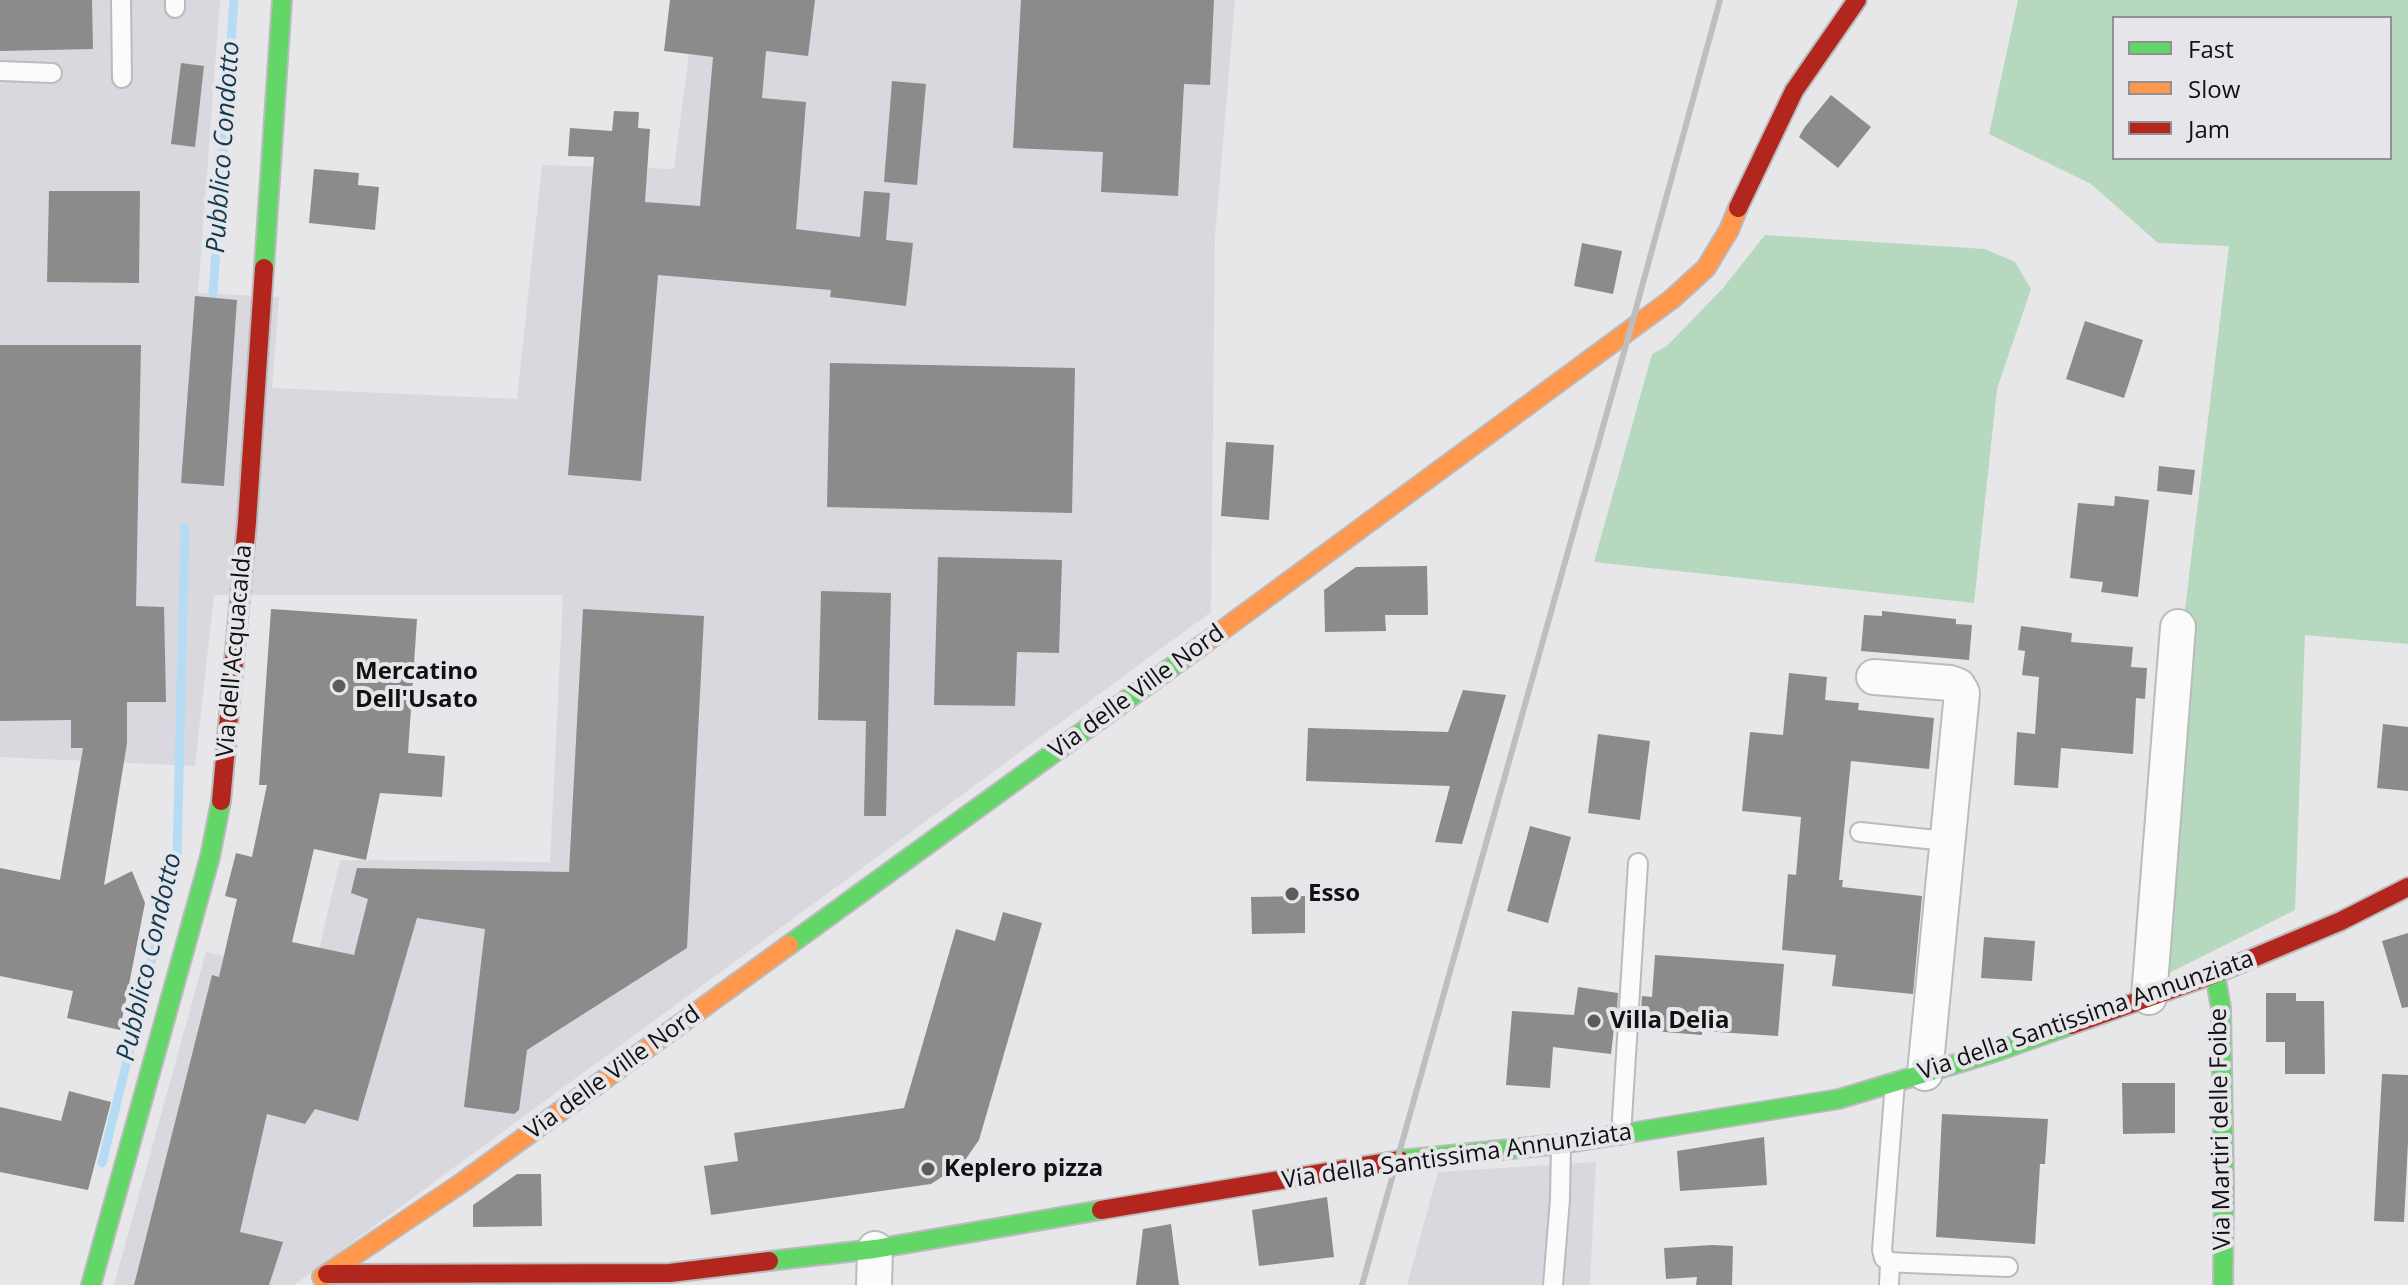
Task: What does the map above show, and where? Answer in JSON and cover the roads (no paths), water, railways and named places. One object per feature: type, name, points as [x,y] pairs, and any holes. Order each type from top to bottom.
[{"type":"street","name":"Via dell'Acquacalda","points":[[91,1285],[210,857],[224,784],[247,522],[282,0]]},
{"type":"street","name":"Via delle Ville Nord","points":[[310,1285],[463,1182],[1672,299],[1706,268],[1729,230],[1794,91],[1857,0]]},
{"type":"street","points":[[2149,997],[2178,627]]},
{"type":"street","points":[[1874,677],[1950,683],[1958,686],[1962,693],[1921,1074]]},
{"type":"street","points":[[1921,1074],[1982,695]]},
{"type":"street","name":"Via della Santissima Annunziata","points":[[327,1274],[670,1279],[875,1249],[1396,1160],[1561,1144],[1839,1099],[1995,1052],[2215,974],[2341,921],[2408,887]]},
{"type":"street","name":"Via Martiri delle Foibe","points":[[2215,974],[2221,1008],[2223,1285]]},
{"type":"street","points":[[874,1285],[875,1249]]},
{"type":"lane","points":[[121,0],[122,78]]},
{"type":"lane","points":[[0,71],[52,73]]},
{"type":"lane","points":[[1860,832],[1946,841]]},
{"type":"lane","points":[[1621,1135],[1638,863]]},
{"type":"lane","points":[[1921,1074],[1882,1250],[1884,1258],[1890,1262],[2008,1267]]},
{"type":"lane","points":[[1553,1285],[1561,1144]]},
{"type":"lane","points":[[1889,1285],[1890,1262]]},
{"type":"waterway","name":"Pubblico Condotto","points":[[213,293],[234,0]]},
{"type":"waterway","name":"Pubblico Condotto","points":[[102,1163],[177,857],[185,527]]},
{"type":"railway","points":[[1362,1285],[1720,0]]},
{"type":"place","name":"Mercatino Dell'Usato","points":[[339,686]]},
{"type":"place","name":"Esso","points":[[1292,894]]},
{"type":"place","name":"Villa Delia","points":[[1594,1021]]},
{"type":"place","name":"Keplero pizza","points":[[928,1169]]}]
